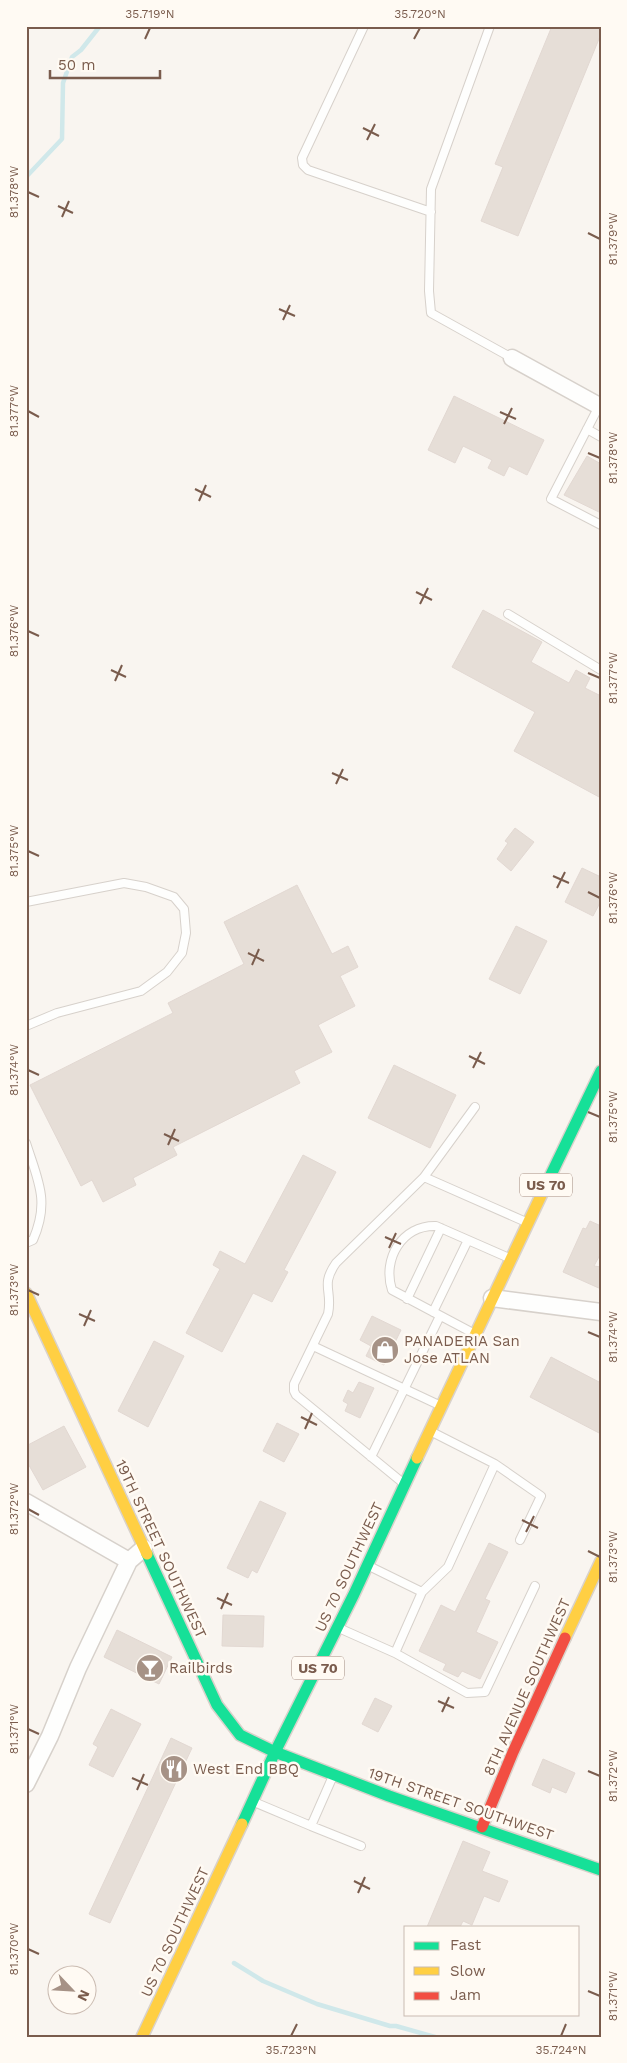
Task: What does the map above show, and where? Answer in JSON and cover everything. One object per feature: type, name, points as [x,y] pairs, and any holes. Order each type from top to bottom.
[{"type":"street","points":[[512,358],[600,406]]},
{"type":"street","name":"US 70","points":[[492,1298],[601,1071]]},
{"type":"street","name":"19TH STREET SOUTHWEST","points":[[26,1293],[217,1705],[240,1735],[275,1752],[334,1775],[601,1870]]},
{"type":"street","points":[[492,1298],[601,1312]]},
{"type":"street","name":"US 70 SOUTHWEST","points":[[142,2037],[275,1752],[367,1565],[492,1298]]},
{"type":"street","points":[[26,1502],[129,1561]]},
{"type":"street","points":[[26,1784],[50,1736],[78,1668],[129,1561],[144,1548]]},
{"type":"street","name":"8TH AVENUE SOUTHWEST","points":[[482,1827],[521,1735],[598,1570]]},
{"type":"lane","points":[[364,26],[302,158],[303,165],[308,170],[431,212]]},
{"type":"lane","points":[[490,26],[431,189],[429,291],[431,313],[512,358]]},
{"type":"lane","points":[[600,406],[551,498],[601,525]]},
{"type":"lane","points":[[587,429],[601,437]]},
{"type":"lane","points":[[508,614],[601,670]]},
{"type":"lane","points":[[26,902],[124,883],[146,887],[174,898],[184,909],[186,933],[182,953],[167,972],[141,991],[57,1013],[26,1026]]},
{"type":"lane","points":[[405,1484],[296,1395],[294,1384],[328,1314],[330,1302],[327,1279],[336,1263],[424,1177],[475,1107]]},
{"type":"lane","points":[[26,1143],[43,1196],[40,1224],[33,1240],[26,1242]]},
{"type":"lane","points":[[424,1177],[528,1223]]},
{"type":"lane","points":[[475,1334],[395,1292],[391,1288],[390,1264],[392,1255],[398,1244],[414,1231],[428,1226],[441,1228],[511,1258]]},
{"type":"lane","points":[[407,1299],[441,1228]]},
{"type":"lane","points":[[371,1457],[404,1389],[468,1240]]},
{"type":"lane","points":[[313,1346],[441,1406]]},
{"type":"lane","points":[[430,1431],[495,1464],[541,1496],[520,1540]]},
{"type":"lane","points":[[395,1653],[422,1592],[448,1566],[495,1464]]},
{"type":"lane","points":[[367,1565],[422,1592]]},
{"type":"lane","points":[[337,1627],[395,1653],[468,1693],[484,1692],[535,1586]]},
{"type":"lane","points":[[311,1826],[334,1775]]},
{"type":"lane","points":[[252,1801],[361,1846]]},
{"type":"building","points":[[552,26],[601,26],[601,34],[518,236],[481,221],[503,167],[495,164]]},
{"type":"building","points":[[454,396],[544,440],[527,475],[509,466],[504,476],[488,468],[492,460],[463,446],[455,463],[428,450]]},
{"type":"building","points":[[587,456],[601,464],[601,513],[564,495]]},
{"type":"building","points":[[483,610],[542,642],[531,662],[569,683],[576,670],[590,678],[585,688],[601,696],[601,798],[514,751],[535,712],[452,667]]},
{"type":"building","points":[[515,828],[534,842],[511,871],[497,859],[508,843],[505,841]]},
{"type":"building","points":[[582,868],[601,877],[601,901],[593,916],[565,902]]},
{"type":"building","points":[[297,885],[332,954],[348,946],[358,967],[340,976],[355,1006],[318,1025],[332,1052],[294,1071],[300,1083],[173,1147],[177,1155],[133,1178],[136,1185],[103,1202],[92,1180],[81,1186],[30,1085],[173,1013],[168,1003],[244,964],[224,922]]},
{"type":"building","points":[[516,926],[547,941],[520,994],[489,979]]},
{"type":"building","points":[[394,1065],[456,1095],[430,1148],[368,1118]]},
{"type":"building","points":[[303,1155],[336,1172],[284,1270],[288,1272],[272,1302],[253,1293],[222,1352],[186,1333],[220,1269],[213,1265],[220,1251],[245,1264]]},
{"type":"building","points":[[590,1221],[601,1226],[601,1253],[594,1266],[601,1267],[601,1289],[563,1272],[583,1228],[586,1229]]},
{"type":"building","points":[[372,1316],[401,1330],[384,1365],[366,1356],[371,1346],[360,1340]]},
{"type":"building","points":[[154,1341],[184,1356],[148,1427],[118,1411]]},
{"type":"building","points":[[551,1357],[601,1383],[601,1434],[530,1397]]},
{"type":"building","points":[[359,1382],[374,1388],[360,1418],[345,1411],[348,1404],[343,1401],[348,1390],[353,1393]]},
{"type":"building","points":[[277,1423],[299,1434],[284,1462],[263,1451]]},
{"type":"building","points":[[64,1426],[86,1467],[43,1490],[26,1460],[26,1446]]},
{"type":"building","points":[[260,1501],[286,1513],[257,1573],[252,1570],[248,1578],[227,1568]]},
{"type":"building","points":[[489,1543],[508,1552],[485,1599],[490,1601],[476,1632],[498,1642],[480,1679],[462,1671],[458,1677],[443,1670],[446,1664],[419,1651],[441,1605],[455,1612]]},
{"type":"building","points":[[223,1615],[264,1616],[263,1647],[222,1646]]},
{"type":"building","points":[[117,1630],[172,1657],[159,1684],[104,1657]]},
{"type":"building","points":[[375,1698],[392,1706],[378,1732],[362,1724]]},
{"type":"building","points":[[111,1709],[141,1724],[113,1777],[89,1765],[98,1747],[93,1744]]},
{"type":"building","points":[[171,1738],[192,1748],[110,1923],[89,1914]]},
{"type":"building","points":[[543,1759],[575,1773],[566,1793],[552,1787],[550,1793],[532,1785]]},
{"type":"building","points":[[463,1841],[490,1852],[482,1871],[508,1881],[499,1902],[484,1896],[472,1925],[463,1921],[460,1926],[427,1926]]},
{"type":"waterway","points":[[26,187],[27,176],[62,139],[63,83],[72,57],[81,50],[100,26]]},
{"type":"waterway","points":[[234,1963],[263,1981],[317,2004],[390,2026],[435,2037]]},
{"type":"traffic: fast","points":[[547,1183],[601,1071]]},
{"type":"traffic: fast","points":[[242,1824],[275,1752],[354,1594],[417,1458]]},
{"type":"traffic: fast","points":[[147,1554],[217,1705],[240,1735],[275,1752],[389,1796],[601,1870]]},
{"type":"traffic: slow","points":[[417,1458],[547,1183]]},
{"type":"traffic: slow","points":[[26,1293],[147,1554]]},
{"type":"traffic: slow","points":[[565,1638],[601,1561]]},
{"type":"traffic: slow","points":[[142,2037],[242,1824]]},
{"type":"traffic: jam","points":[[482,1827],[513,1752],[565,1638]]},
{"type":"place","name":"PANADERIA San Jose ATLAN","points":[[385,1350]]},
{"type":"place","name":"Railbirds","points":[[150,1668]]},
{"type":"place","name":"West End BBQ","points":[[174,1769]]}]
